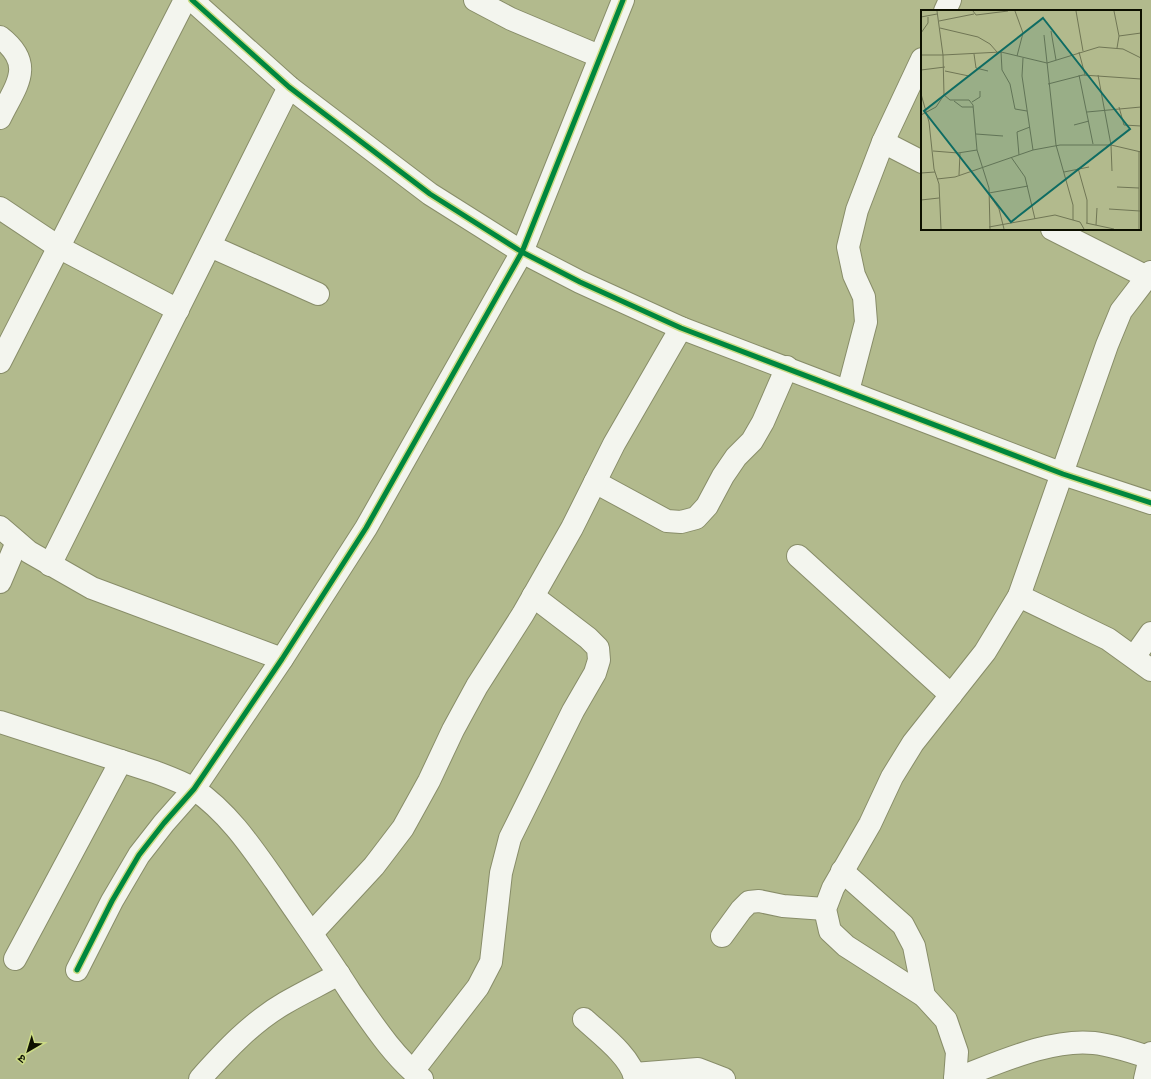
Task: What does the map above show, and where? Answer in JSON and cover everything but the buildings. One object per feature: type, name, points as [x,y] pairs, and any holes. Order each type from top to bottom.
[{"type":"street","points":[[0,362],[60,248],[184,0]]},
{"type":"street","points":[[192,0],[290,87],[430,194],[522,252],[580,282],[681,328],[1063,474],[1151,503]]},
{"type":"street","points":[[77,970],[112,901],[139,855],[164,823],[194,789],[282,659],[366,528],[522,252],[599,56],[623,0]]},
{"type":"street","points":[[945,10],[950,0]]},
{"type":"street","points":[[489,3],[511,19],[599,56]]},
{"type":"street","points":[[0,36],[11,45],[19,56],[21,68],[18,81],[0,118]]},
{"type":"street","points":[[848,391],[866,322],[864,297],[854,276],[848,247],[857,210],[883,142],[921,61]]},
{"type":"street","points":[[50,565],[290,87]]},
{"type":"street","points":[[883,142],[921,161]]},
{"type":"street","points":[[0,208],[60,248],[178,310]]},
{"type":"street","points":[[1054,230],[1149,275],[1121,311],[1107,345],[1019,596],[985,652],[913,743],[892,777],[870,824],[832,888],[825,908],[830,931],[846,946],[924,996],[946,1020],[957,1052],[955,1079],[1032,1052],[1064,1044],[1094,1043],[1151,1056],[1144,1079]]},
{"type":"street","points":[[210,246],[318,294]]},
{"type":"street","points":[[312,933],[374,866],[403,828],[430,781],[453,730],[477,686],[533,596],[572,528],[614,444],[681,328]]},
{"type":"street","points":[[595,482],[666,520],[681,522],[696,518],[707,506],[723,476],[736,457],[752,441],[763,422],[786,368]]},
{"type":"street","points":[[0,527],[29,552],[92,588],[282,659]]},
{"type":"street","points":[[0,582],[17,542]]},
{"type":"street","points":[[798,556],[951,695]]},
{"type":"street","points":[[0,722],[155,772],[194,789],[223,813],[243,835],[312,933],[378,1032],[417,1075],[478,987],[491,962],[501,873],[510,838],[573,711],[595,673],[599,660],[598,648],[588,638],[533,596]]},
{"type":"street","points":[[1019,596],[1108,639],[1151,670]]},
{"type":"street","points":[[1134,657],[1151,633]]},
{"type":"street","points":[[15,959],[120,761]]},
{"type":"street","points":[[842,871],[903,925],[914,946],[924,996]]},
{"type":"street","points":[[722,936],[741,910],[749,902],[759,901],[783,906],[825,908]]},
{"type":"street","points":[[200,1079],[252,1026],[284,1004],[339,974]]},
{"type":"street","points":[[584,1019],[621,1053],[634,1076],[698,1069],[720,1076],[724,1079]]},
{"type":"cycle path","points":[[192,0],[289,87],[430,194],[522,252],[580,282],[681,328],[1063,474],[1151,503]]},
{"type":"cycle path","points":[[77,970],[112,901],[139,855],[164,823],[194,789],[282,659],[366,528],[522,252],[623,0]]}]
